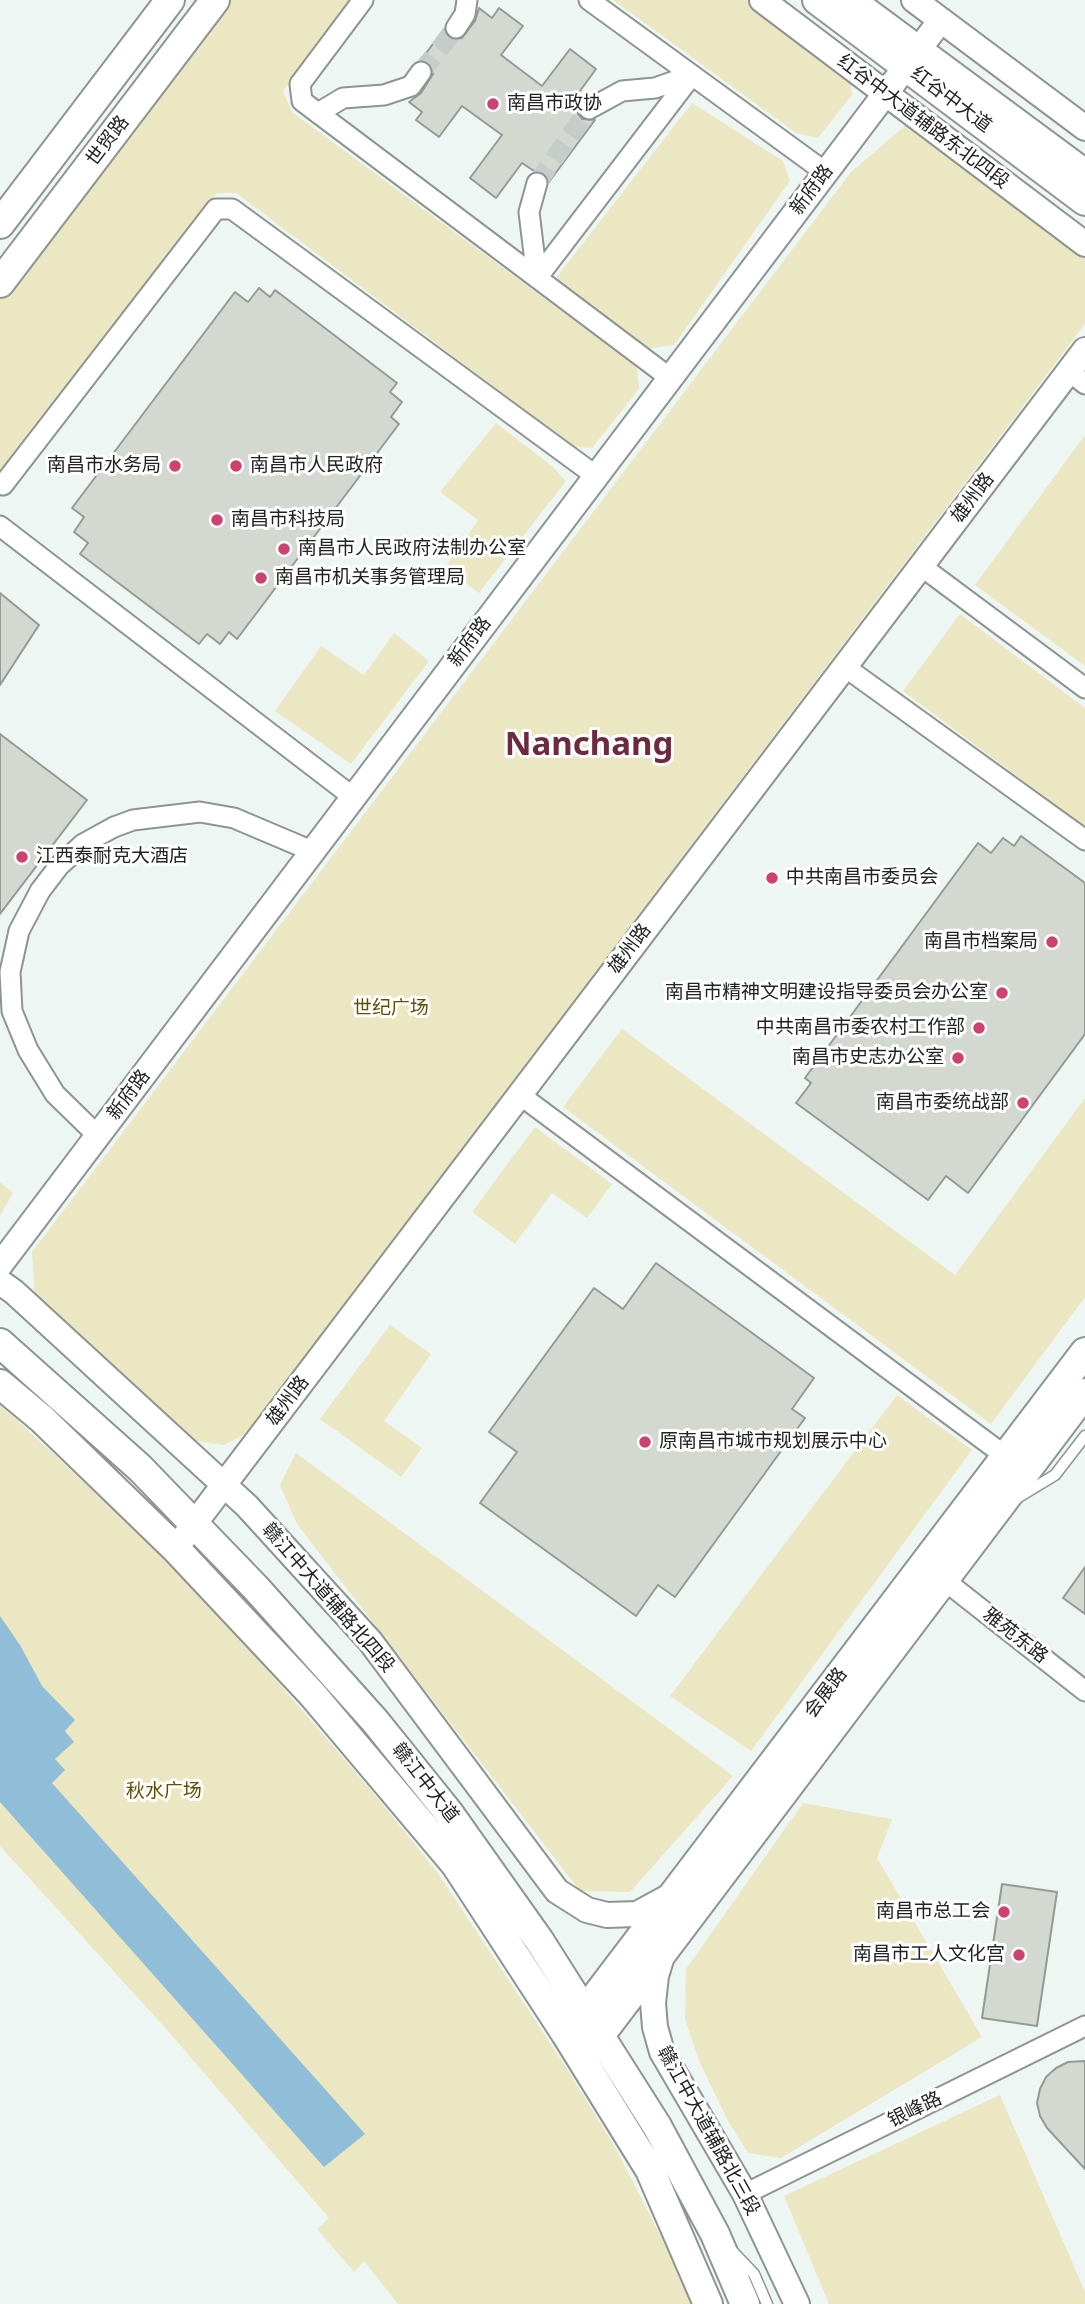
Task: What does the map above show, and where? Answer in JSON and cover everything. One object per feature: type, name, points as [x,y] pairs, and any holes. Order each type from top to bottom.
[{"type":"main road","name":"世贸路","points":[[0,224],[170,0]]},
{"type":"main road","name":"世贸路","points":[[0,283],[215,0]]},
{"type":"main road","name":"红谷中大道","points":[[817,0],[911,58],[1085,174]]},
{"type":"main road","name":"红谷中大道","points":[[850,0],[911,58],[1085,201]]},
{"type":"main road","name":"赣江中大道","points":[[0,1343],[140,1468],[265,1597],[375,1721],[449,1813],[539,1940],[657,2126],[715,2234],[745,2304]]},
{"type":"main road","name":"会展路","points":[[581,2060],[996,1511],[1016,1463],[1085,1352]]},
{"type":"main road","name":"赣江中大道","points":[[0,1384],[42,1419],[176,1549],[312,1694],[456,1865],[566,2034],[650,2170],[708,2304]]},
{"type":"main road","name":"会展路","points":[[566,2034],[1016,1463],[1085,1392]]},
{"type":"street","points":[[363,0],[300,84],[302,101],[670,378]]},
{"type":"street","points":[[456,28],[465,14],[467,0]]},
{"type":"street","points":[[589,0],[825,172]]},
{"type":"street","name":"红谷中大道辅路东北四段","points":[[762,0],[1085,244]]},
{"type":"street","points":[[914,0],[1085,128]]},
{"type":"street","name":"新府路","points":[[0,1265],[941,19]]},
{"type":"street","points":[[318,113],[344,98],[384,95],[411,86],[421,72]]},
{"type":"street","points":[[537,278],[692,75]]},
{"type":"street","points":[[589,109],[622,91],[655,88],[692,75]]},
{"type":"street","points":[[537,183],[529,212],[537,278]]},
{"type":"street","points":[[3,485],[216,209],[232,209],[596,476]]},
{"type":"street","name":"雄州路","points":[[176,1549],[921,566],[1077,377],[1085,350]]},
{"type":"street","points":[[0,526],[353,797]]},
{"type":"street","points":[[921,566],[1085,688]]},
{"type":"street","points":[[845,667],[1085,840]]},
{"type":"street","points":[[98,1136],[55,1094],[28,1050],[12,1011],[10,972],[19,931],[40,891],[59,866],[83,844],[133,820],[200,812],[234,818],[313,851]]},
{"type":"street","points":[[520,1095],[1016,1463]]},
{"type":"street","name":"赣江中大道辅路北四段","points":[[0,1282],[247,1506],[370,1641],[557,1891],[587,1910],[607,1915],[637,1914],[673,1895]]},
{"type":"street","name":"雅苑东路","points":[[944,1580],[1085,1691]]},
{"type":"street","name":"赣江中大道辅路北三段","points":[[664,1951],[656,1976],[653,2003],[655,2027],[662,2052],[745,2194],[797,2304]]},
{"type":"street","name":"银峰路","points":[[745,2194],[1085,2025]]},
{"type":"lane","points":[[996,1511],[1055,1475],[1085,1436]]},
{"type":"lane","points":[[715,2234],[754,2274],[766,2304]]},
{"type":"green space","points":[[223,0],[350,0],[283,91],[292,112],[637,367],[639,389],[592,448],[574,447],[236,193],[217,193],[0,472],[0,298]]},
{"type":"green space","points":[[613,0],[748,0],[851,80],[852,95],[818,138],[796,133]]},
{"type":"green space","points":[[692,103],[783,161],[790,181],[674,345],[645,349],[556,278]]},
{"type":"green space","name":"世纪广场","points":[[906,125],[1085,256],[1085,324],[247,1433],[224,1445],[190,1440],[35,1299],[32,1252],[851,172]]},
{"type":"green space","points":[[496,423],[552,466],[566,481],[479,593],[445,568],[478,520],[440,492]]},
{"type":"green space","points":[[1085,435],[1085,666],[975,585]]},
{"type":"green space","points":[[960,614],[1085,708],[1085,827],[903,691]]},
{"type":"green space","points":[[394,633],[429,661],[351,764],[275,711],[321,646],[364,675]]},
{"type":"green space","points":[[622,1029],[955,1275],[1085,1098],[1085,1297],[991,1424],[563,1107]]},
{"type":"green space","points":[[535,1127],[612,1184],[587,1218],[552,1193],[515,1244],[472,1212]]},
{"type":"green space","points":[[0,1182],[13,1193],[0,1216]]},
{"type":"green space","points":[[390,1325],[431,1354],[384,1421],[422,1448],[401,1477],[320,1419]]},
{"type":"green space","points":[[897,1395],[972,1450],[751,1751],[670,1696]]},
{"type":"green space","name":"秋水广场","points":[[0,1404],[168,1561],[227,1623],[381,1802],[437,1872],[564,2064],[615,2147],[675,2264],[692,2304],[398,2304],[364,2261],[354,2272],[317,2229],[329,2218],[168,2031],[0,1846]]},
{"type":"green space","points":[[296,1453],[733,1776],[630,1892],[580,1891],[297,1524],[280,1485]]},
{"type":"green space","points":[[803,1803],[892,1819],[877,1858],[982,2037],[781,2158],[748,2153],[728,2121],[700,2063],[685,2019],[686,1969]]},
{"type":"green space","points":[[1000,2095],[1085,2292],[1085,2304],[829,2304],[784,2196]]},
{"type":"water","points":[[0,1616],[20,1645],[42,1686],[75,1720],[65,1731],[74,1742],[55,1759],[65,1770],[52,1783],[365,2134],[324,2167],[0,1802]]},
{"type":"building","name":"南昌市政协","points":[[479,8],[492,18],[499,8],[523,26],[501,55],[542,86],[570,49],[596,69],[572,102],[577,106],[582,119],[595,120],[549,182],[545,174],[522,163],[496,198],[470,178],[502,135],[462,106],[439,137],[416,120],[422,112],[409,102],[421,93],[433,74],[429,62],[421,60],[444,29],[450,39],[462,38],[475,21]]},
{"type":"building","name":"南昌市人民政府","points":[[259,288],[270,297],[275,290],[397,383],[390,392],[402,402],[391,417],[399,424],[237,639],[229,632],[220,644],[207,634],[199,644],[80,554],[88,543],[74,532],[84,517],[72,508],[235,292],[248,302]]},
{"type":"building","points":[[0,593],[39,625],[0,685]]},
{"type":"building","name":"江西泰耐克大酒店","points":[[0,734],[87,800],[0,914]]},
{"type":"building","points":[[1021,836],[1085,883],[1085,1034],[968,1193],[946,1176],[928,1200],[796,1103],[811,1083],[805,1078],[978,843],[991,853],[1003,838],[1014,846]]},
{"type":"building","name":"原南昌市城市规划展示中心","points":[[656,1263],[814,1378],[792,1409],[805,1418],[675,1597],[658,1585],[636,1616],[480,1503],[517,1452],[489,1432],[594,1288],[623,1309]]},
{"type":"building","points":[[1085,1567],[1085,1614],[1063,1598]]},
{"type":"building","name":"南昌市工人文化宫","points":[[1002,1884],[1057,1892],[1037,2026],[982,2018]]},
{"type":"building","points":[[1085,2061],[1085,2169],[1047,2128],[1037,2103],[1046,2077],[1056,2068],[1068,2062]]},
{"type":"tunnel","points":[[421,72],[456,28]]},
{"type":"tunnel","points":[[537,183],[589,109]]},
{"type":"place","name":"南昌市政协","points":[[493,104]]},
{"type":"place","name":"南昌市水务局","points":[[175,466]]},
{"type":"place","name":"南昌市人民政府","points":[[236,466]]},
{"type":"place","name":"南昌市科技局","points":[[217,520]]},
{"type":"place","name":"南昌市人民政府法制办公室","points":[[284,549]]},
{"type":"place","name":"南昌市机关事务管理局","points":[[261,578]]},
{"type":"place","name":"江西泰耐克大酒店","points":[[22,857]]},
{"type":"place","name":"中共南昌市委员会","points":[[772,878]]},
{"type":"place","name":"南昌市档案局","points":[[1052,942]]},
{"type":"place","name":"南昌市精神文明建设指导委员会办公室","points":[[1002,993]]},
{"type":"place","name":"中共南昌市委农村工作部","points":[[979,1028]]},
{"type":"place","name":"南昌市史志办公室","points":[[958,1058]]},
{"type":"place","name":"南昌市委统战部","points":[[1023,1103]]},
{"type":"place","name":"原南昌市城市规划展示中心","points":[[645,1442]]},
{"type":"place","name":"南昌市总工会","points":[[1004,1912]]},
{"type":"place","name":"南昌市工人文化宫","points":[[1019,1955]]},
{"type":"district","name":"Nanchang","points":[[589,746]]}]
